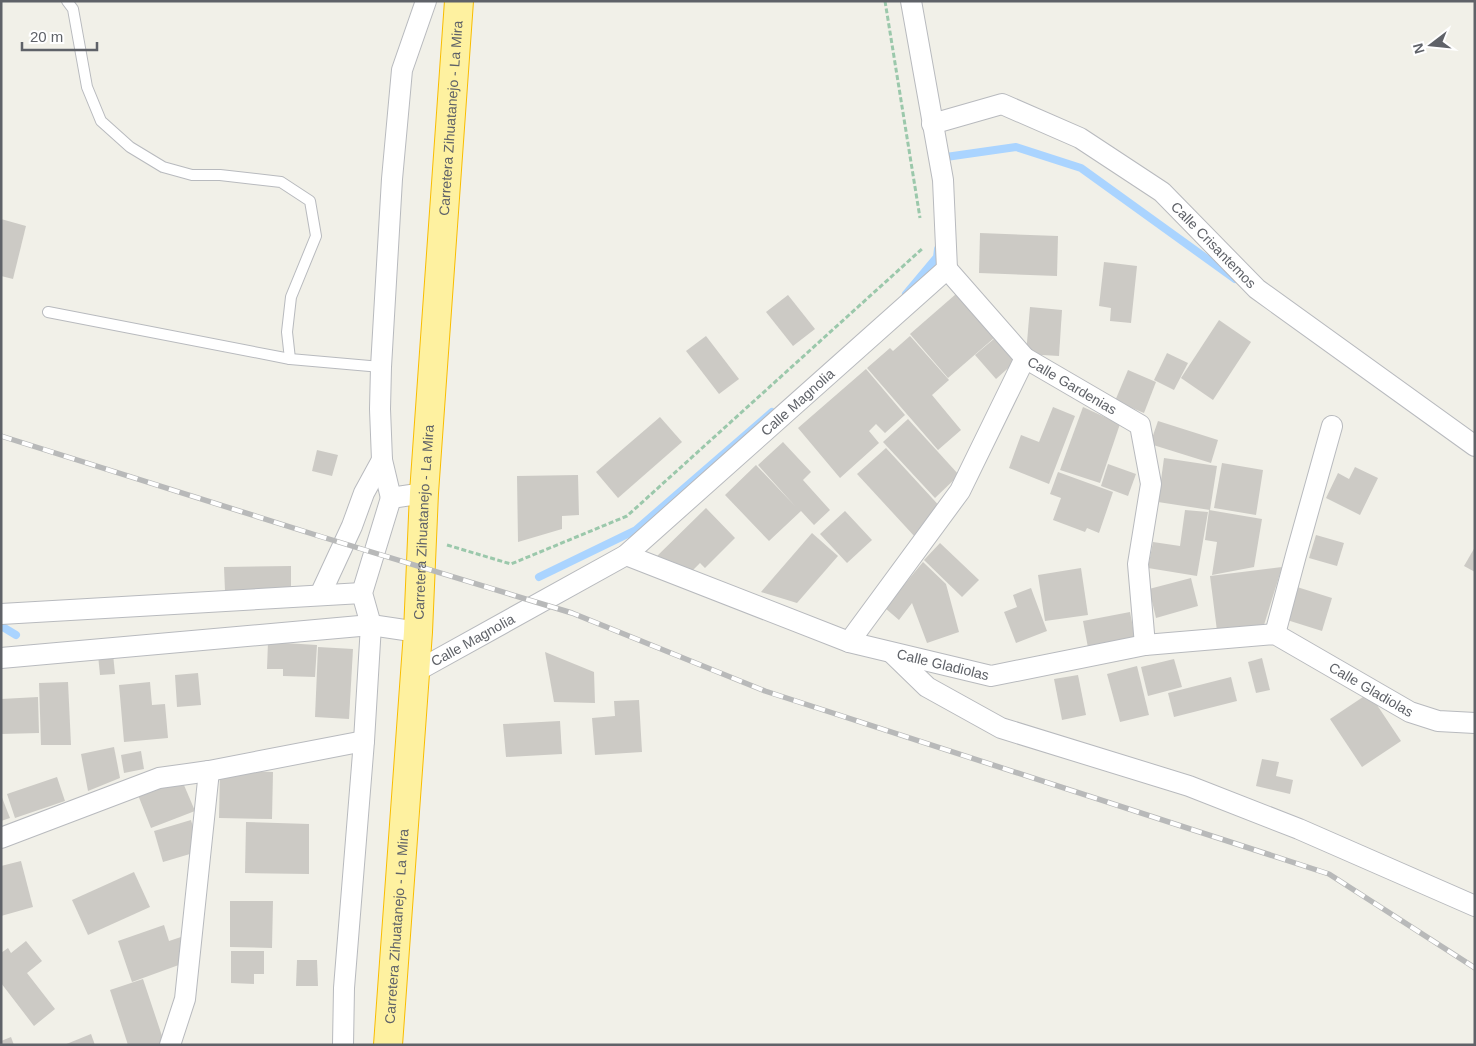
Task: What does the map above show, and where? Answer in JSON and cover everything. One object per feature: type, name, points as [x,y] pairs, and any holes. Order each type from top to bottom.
[{"type":"highway","name":"Carretera Zihuatanejo - La Mira","points":[[388,1045],[418,632],[424,494],[459,1]]},
{"type":"street","points":[[343,1045],[344,988],[372,625],[362,593],[391,498],[382,460],[381,366],[392,180],[402,70],[426,1]]},
{"type":"street","points":[[911,1],[943,180],[947,270],[1026,358]]},
{"type":"street","name":"Calle Crisantemos","points":[[932,124],[1002,104],[1080,138],[1162,192],[1257,289],[1475,446]]},
{"type":"street","name":"Calle Magnolia","points":[[415,672],[626,555],[947,270]]},
{"type":"street","name":"Calle Gardenias","points":[[849,642],[960,491],[1026,358],[1140,425],[1151,484],[1138,564],[1145,645]]},
{"type":"street","points":[[1276,634],[1332,426]]},
{"type":"street","points":[[320,595],[352,526],[364,492],[382,460]]},
{"type":"street","points":[[391,498],[424,494]]},
{"type":"street","name":"Calle Gladiolas","points":[[626,555],[849,642],[991,676],[1145,645],[1276,634],[1410,712],[1438,720],[1475,724]]},
{"type":"street","points":[[1,614],[362,593]]},
{"type":"street","points":[[1,658],[372,625],[418,632]]},
{"type":"street","points":[[891,652],[928,687],[1001,728],[1189,786],[1299,829],[1475,906]]},
{"type":"street","points":[[1,838],[160,778],[209,771],[364,741]]},
{"type":"street","points":[[170,1045],[184,999],[209,771]]},
{"type":"lane","points":[[68,1],[73,9],[87,87],[101,121],[130,147],[163,167],[192,175],[220,175],[281,182],[310,201],[316,236],[291,297],[288,332],[290,359]]},
{"type":"lane","points":[[48,312],[290,359],[381,366]]},
{"type":"path","points":[[885,1],[922,227]]},
{"type":"path","points":[[422,538],[511,564],[626,516],[925,247]]},
{"type":"building","points":[[1,219],[26,226],[13,279],[1,276]]},
{"type":"building","points":[[980,233],[1058,236],[1057,276],[979,273]]},
{"type":"building","points":[[1104,262],[1137,266],[1131,323],[1110,321],[1111,308],[1099,306]]},
{"type":"building","points":[[956,294],[994,338],[948,378],[910,334]]},
{"type":"building","points":[[788,295],[815,329],[793,346],[766,312]]},
{"type":"building","points":[[1030,307],[1062,310],[1059,356],[1026,354]]},
{"type":"building","points":[[1219,320],[1251,342],[1213,400],[1181,378]]},
{"type":"building","points":[[706,336],[739,379],[719,394],[686,351]]},
{"type":"building","points":[[910,336],[949,380],[932,395],[961,430],[938,450],[867,368],[890,348],[893,351]]},
{"type":"building","points":[[995,338],[1015,362],[996,379],[975,355]]},
{"type":"building","points":[[1167,353],[1188,363],[1174,390],[1154,380]]},
{"type":"building","points":[[866,369],[905,415],[885,433],[876,424],[869,431],[879,443],[840,478],[798,428]]},
{"type":"building","points":[[1128,370],[1156,382],[1144,413],[1115,401]]},
{"type":"building","points":[[1053,407],[1075,416],[1049,484],[1009,468],[1021,435],[1039,442]]},
{"type":"building","points":[[1083,407],[1120,424],[1100,483],[1060,470]]},
{"type":"building","points":[[660,417],[682,442],[618,498],[596,472]]},
{"type":"building","points":[[908,419],[959,475],[935,498],[883,442]]},
{"type":"building","points":[[1158,421],[1218,440],[1211,463],[1150,444]]},
{"type":"building","points":[[783,442],[811,472],[803,480],[830,510],[814,525],[801,511],[769,541],[725,495],[756,465],[795,506],[758,465]]},
{"type":"building","points":[[886,448],[944,511],[916,538],[857,474]]},
{"type":"building","points":[[317,450],[338,455],[332,476],[312,471]]},
{"type":"building","points":[[1164,458],[1217,466],[1210,510],[1158,502]]},
{"type":"building","points":[[1222,463],[1263,470],[1256,515],[1214,508]]},
{"type":"building","points":[[1108,464],[1136,474],[1128,496],[1101,486]]},
{"type":"building","points":[[1355,467],[1378,478],[1360,515],[1326,498],[1338,473],[1349,479]]},
{"type":"building","points":[[1058,472],[1113,492],[1099,533],[1087,528],[1085,532],[1053,520],[1061,498],[1050,494]]},
{"type":"building","points":[[578,475],[579,515],[562,516],[562,529],[518,542],[517,476]]},
{"type":"building","points":[[706,508],[735,538],[705,568],[700,563],[689,574],[653,560]]},
{"type":"building","points":[[1185,510],[1208,512],[1197,576],[1148,568],[1153,542],[1180,546]]},
{"type":"building","points":[[1209,510],[1262,519],[1254,567],[1212,575],[1217,542],[1205,540]]},
{"type":"building","points":[[845,511],[872,540],[847,563],[820,534]]},
{"type":"building","points":[[812,533],[838,556],[797,603],[761,592]]},
{"type":"building","points":[[1316,535],[1344,543],[1337,566],[1309,558]]},
{"type":"building","points":[[940,543],[979,580],[962,597],[924,560]]},
{"type":"building","points":[[1475,547],[1475,572],[1464,566]]},
{"type":"building","points":[[923,562],[946,584],[959,632],[927,643],[912,603],[899,620],[885,608]]},
{"type":"building","points":[[291,566],[291,590],[225,591],[224,567]]},
{"type":"building","points":[[1282,567],[1264,625],[1217,631],[1210,576]]},
{"type":"building","points":[[1081,568],[1088,615],[1045,621],[1038,575]]},
{"type":"building","points":[[1191,578],[1198,606],[1156,618],[1149,589]]},
{"type":"building","points":[[1297,587],[1332,598],[1322,631],[1287,620]]},
{"type":"building","points":[[1031,588],[1047,631],[1016,643],[1004,612],[1017,607],[1013,595]]},
{"type":"building","points":[[1130,612],[1136,643],[1089,653],[1083,621]]},
{"type":"building","points":[[268,642],[317,645],[315,677],[283,676],[283,669],[267,669]]},
{"type":"building","points":[[318,647],[353,649],[349,719],[315,717]]},
{"type":"building","points":[[545,652],[594,672],[595,703],[554,702]]},
{"type":"building","points":[[113,654],[115,674],[100,675],[98,655]]},
{"type":"building","points":[[1262,658],[1270,690],[1256,693],[1248,662]]},
{"type":"building","points":[[1174,659],[1182,687],[1148,696],[1141,667]]},
{"type":"building","points":[[1137,666],[1149,715],[1120,722],[1107,674]]},
{"type":"building","points":[[198,673],[201,705],[177,707],[175,675]]},
{"type":"building","points":[[1078,675],[1086,715],[1062,720],[1054,679]]},
{"type":"building","points":[[1231,677],[1237,701],[1174,717],[1168,693]]},
{"type":"building","points":[[68,682],[71,745],[41,745],[39,683]]},
{"type":"building","points":[[150,682],[152,705],[165,704],[168,738],[124,742],[119,685]]},
{"type":"building","points":[[1369,693],[1401,741],[1362,767],[1330,719]]},
{"type":"building","points":[[38,697],[39,733],[1,734],[1,699]]},
{"type":"building","points":[[639,700],[642,752],[595,755],[592,718],[615,716],[614,701]]},
{"type":"building","points":[[560,721],[562,754],[506,757],[503,724]]},
{"type":"building","points":[[114,747],[120,778],[88,791],[81,754]]},
{"type":"building","points":[[141,751],[144,769],[124,773],[121,755]]},
{"type":"building","points":[[1262,759],[1279,762],[1276,776],[1293,780],[1290,794],[1256,786]]},
{"type":"building","points":[[220,770],[273,772],[272,819],[219,818]]},
{"type":"building","points":[[57,777],[65,801],[15,818],[7,794]]},
{"type":"building","points":[[181,778],[195,811],[151,828],[138,795]]},
{"type":"building","points":[[1,795],[10,818],[1,821]]},
{"type":"building","points":[[191,820],[200,851],[163,862],[154,831]]},
{"type":"building","points":[[246,822],[309,824],[309,874],[245,873]]},
{"type":"building","points":[[21,861],[33,907],[1,916],[1,866]]},
{"type":"building","points":[[134,872],[150,907],[88,935],[72,900]]},
{"type":"building","points":[[230,901],[273,901],[272,948],[230,947]]},
{"type":"building","points":[[164,925],[169,941],[190,934],[187,962],[132,982],[118,941]]},
{"type":"building","points":[[26,941],[42,961],[27,973],[55,1009],[34,1026],[1,983],[1,953],[8,948],[11,953]]},
{"type":"building","points":[[231,951],[264,951],[264,974],[254,974],[254,984],[231,983]]},
{"type":"building","points":[[297,960],[317,960],[318,986],[296,986]]},
{"type":"building","points":[[143,979],[165,1045],[128,1045],[110,990]]},
{"type":"building","points":[[91,1034],[95,1045],[64,1045]]},
{"type":"building","points":[[11,1037],[14,1045],[1,1045],[1,1041]]},
{"type":"waterway","points":[[939,158],[1016,147],[1081,168],[1235,279]]},
{"type":"waterway","points":[[906,294],[937,257],[938,249]]},
{"type":"waterway","points":[[539,577],[636,530],[772,412]]},
{"type":"waterway","points":[[1,626],[16,635]]},
{"type":"railway","points":[[1,436],[572,613],[765,691],[1329,874],[1475,968]]}]
